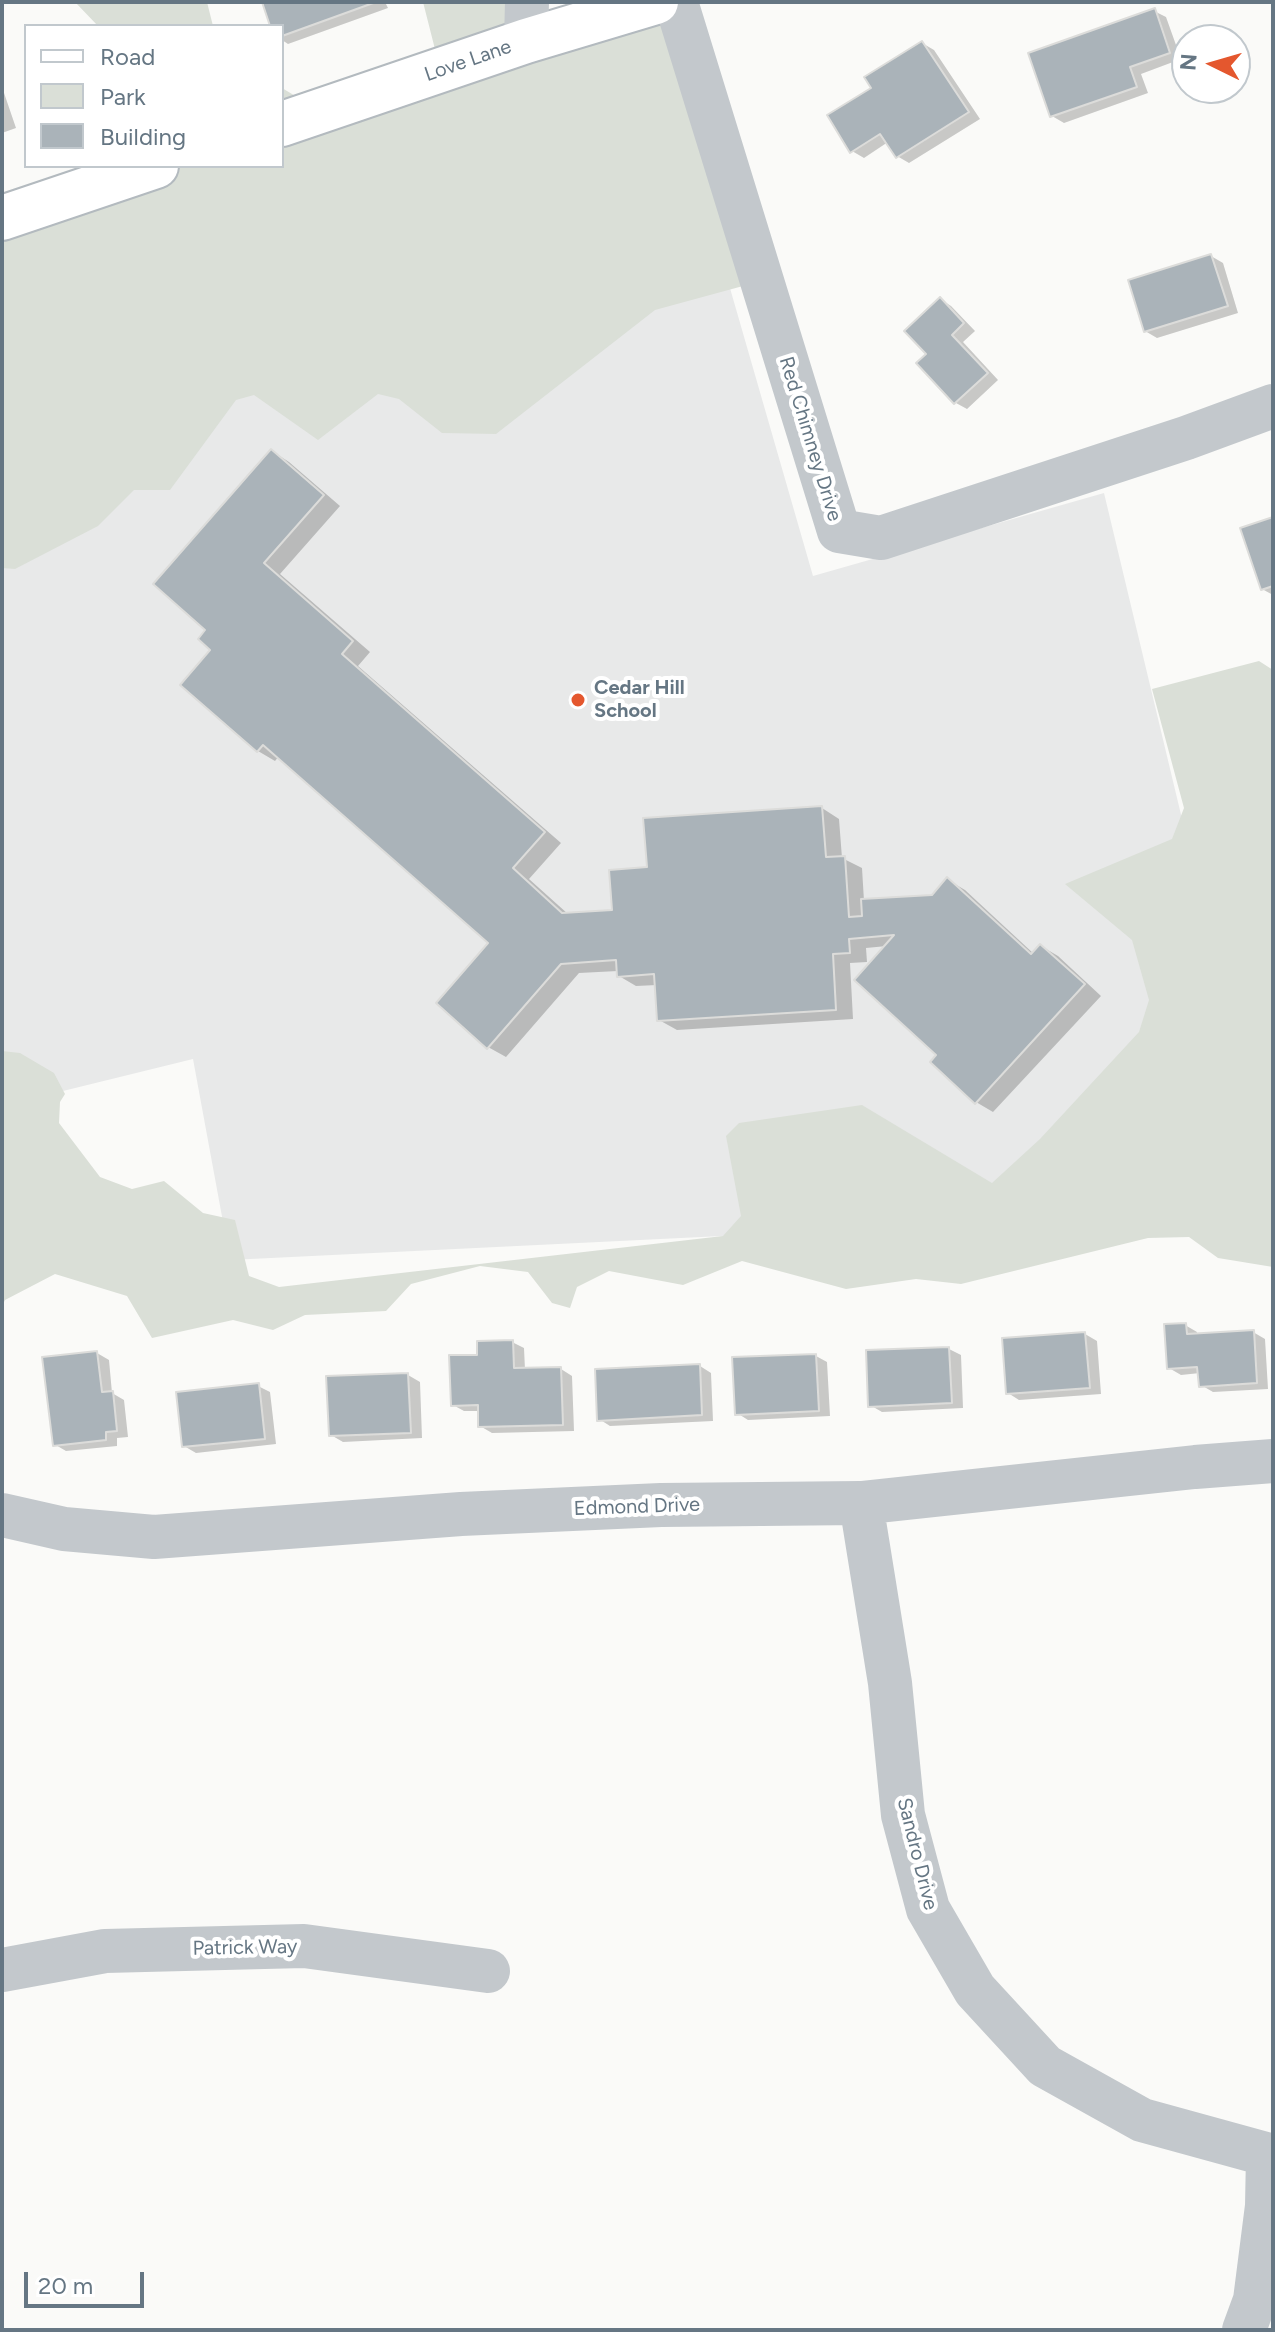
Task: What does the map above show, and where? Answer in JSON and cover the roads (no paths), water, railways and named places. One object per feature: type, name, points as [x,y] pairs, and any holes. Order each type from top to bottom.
[{"type":"street","name":"Love Lane","points":[[284,123],[526,22],[656,2]]},
{"type":"street","name":"Red Chimney Drive","points":[[676,2],[839,531],[881,538],[1186,438],[1273,406]]},
{"type":"street","points":[[2,218],[150,168]]},
{"type":"street","name":"Edmond Drive","points":[[2,1515],[64,1529],[154,1537],[461,1514],[661,1505],[861,1503],[1273,1461]]},
{"type":"street","name":"Sandro Drive","points":[[861,1503],[890,1683],[903,1815],[928,1909],[975,1990],[1045,2066],[1142,2120],[1271,2155]]},
{"type":"street","name":"Patrick Way","points":[[2,1970],[105,1951],[304,1946],[488,1971]]},
{"type":"street","points":[[1244,2330],[1255,2300],[1271,2155]]},
{"type":"place","name":"Cedar Hill School","points":[[578,700]]}]
